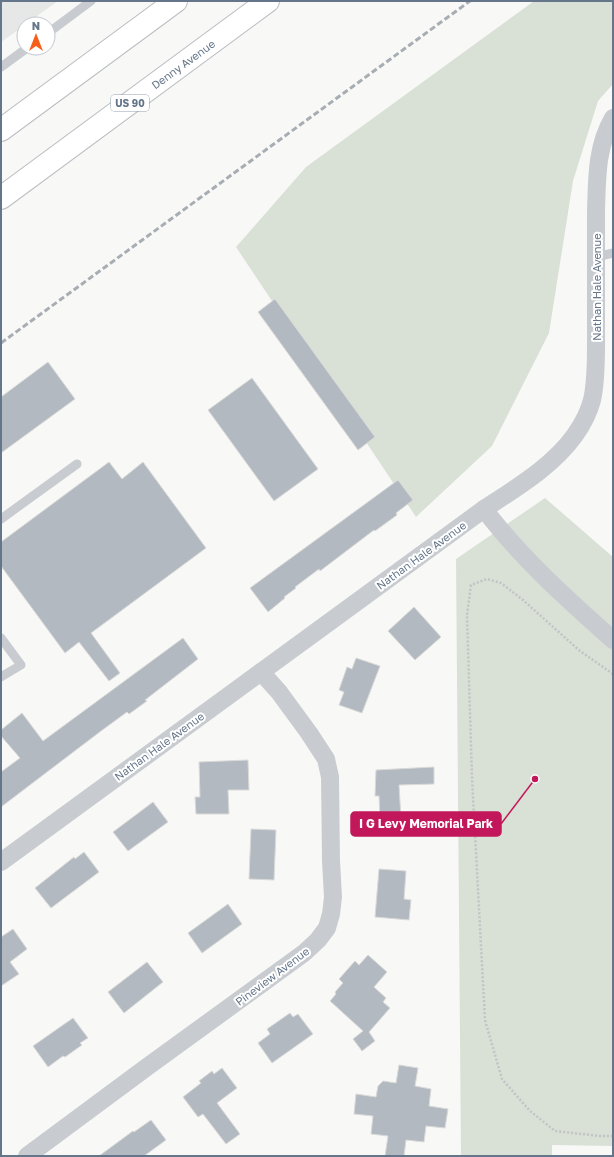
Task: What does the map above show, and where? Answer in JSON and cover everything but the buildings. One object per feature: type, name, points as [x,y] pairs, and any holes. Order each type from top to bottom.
[{"type":"main road","points":[[1,130],[176,1]]},
{"type":"main road","name":"Denny Avenue","points":[[1,198],[268,1]]},
{"type":"street","name":"Nathan Hale Avenue","points":[[1,862],[484,509],[528,480],[559,453],[575,435],[592,400],[605,255],[596,184],[601,147],[613,118]]},
{"type":"street","points":[[484,509],[524,557],[580,611],[613,640]]},
{"type":"street","name":"Pineview Avenue","points":[[27,1156],[147,1066],[304,953],[318,940],[327,928],[333,898],[330,777],[326,760],[310,733],[279,692],[261,672]]},
{"type":"lane","points":[[56,26],[79,4],[91,1]]},
{"type":"lane","points":[[1,67],[16,56]]},
{"type":"lane","points":[[1,519],[77,464]]},
{"type":"lane","points":[[1,638],[21,664],[1,677]]},
{"type":"path","points":[[613,674],[580,651],[523,600],[501,583],[487,579],[471,584],[467,615],[472,770],[485,1020],[502,1079],[530,1111],[555,1131],[613,1136]]},
{"type":"shaded area","points":[[1,1],[58,1],[37,16],[16,16],[16,32],[1,42]]},
{"type":"shaded area","points":[[534,1],[613,1],[613,84],[598,101],[573,181],[549,333],[492,446],[416,517],[236,247],[306,167]]},
{"type":"shaded area","points":[[545,498],[613,557],[613,1146],[552,1145],[552,1156],[461,1156],[456,559]]},
{"type":"railway","points":[[1,343],[470,1]]},
{"type":"place","name":"I G Levy Memorial Park","points":[[535,779]]}]
